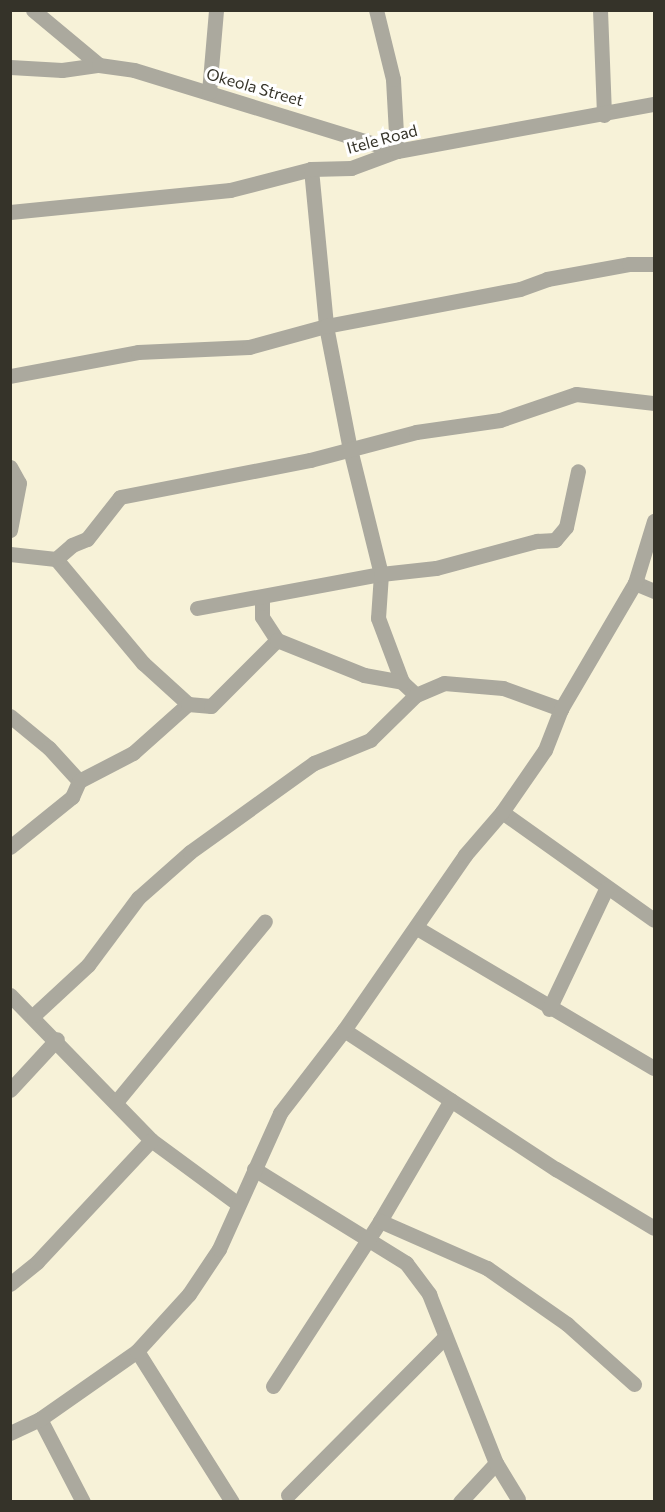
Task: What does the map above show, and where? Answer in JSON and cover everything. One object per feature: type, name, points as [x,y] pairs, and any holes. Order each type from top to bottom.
[{"type":"street","points":[[33,10],[99,65]]},
{"type":"street","points":[[209,92],[216,10]]},
{"type":"street","points":[[375,10],[393,79],[397,151]]},
{"type":"street","points":[[600,10],[604,115]]},
{"type":"street","name":"Okeola Street","points":[[10,67],[63,70],[99,65],[134,70],[397,151]]},
{"type":"street","name":"Itele Road","points":[[10,212],[230,190],[311,169],[351,168],[397,151],[604,115],[654,104]]},
{"type":"street","points":[[311,169],[326,326],[350,449],[381,574],[378,618],[402,682],[416,695]]},
{"type":"street","points":[[10,376],[138,352],[249,347],[326,326],[520,289],[559,277],[629,264],[654,264]]},
{"type":"street","points":[[56,559],[72,545],[87,539],[120,497],[350,449],[416,432],[501,420],[576,394],[654,403]]},
{"type":"street","points":[[10,466],[19,483],[10,530]]},
{"type":"street","points":[[197,608],[262,598],[381,574],[436,568],[537,541],[555,540],[566,527],[578,471]]},
{"type":"street","points":[[10,1433],[40,1419],[137,1350],[189,1294],[219,1249],[280,1113],[344,1030],[417,928],[465,855],[502,812],[545,750],[561,709],[635,583],[654,521]]},
{"type":"street","points":[[10,554],[56,559],[143,663],[188,704],[211,706],[277,640]]},
{"type":"street","points":[[635,583],[654,591]]},
{"type":"street","points":[[262,598],[262,617],[277,640],[364,675],[402,682]]},
{"type":"street","points":[[34,1015],[88,964],[138,898],[190,852],[314,763],[370,740],[416,695],[444,683],[503,688],[561,709]]},
{"type":"street","points":[[10,847],[72,797],[79,781],[133,753],[188,704]]},
{"type":"street","points":[[10,716],[49,748],[79,781]]},
{"type":"street","points":[[502,812],[606,889],[654,920]]},
{"type":"street","points":[[549,1009],[606,889]]},
{"type":"street","points":[[116,1102],[265,921]]},
{"type":"street","points":[[417,928],[549,1009],[654,1068]]},
{"type":"street","points":[[10,995],[34,1015],[151,1140],[238,1204]]},
{"type":"street","points":[[344,1030],[654,1228]]},
{"type":"street","points":[[10,1090],[57,1039]]},
{"type":"street","points":[[273,1386],[368,1242],[451,1100]]},
{"type":"street","points":[[10,1284],[37,1262],[151,1140]]},
{"type":"street","points":[[254,1169],[368,1242],[406,1263],[429,1294],[496,1463],[518,1499]]},
{"type":"street","points":[[380,1221],[487,1268],[567,1324],[633,1384]]},
{"type":"street","points":[[288,1495],[446,1337]]},
{"type":"street","points":[[137,1350],[232,1502]]},
{"type":"street","points":[[40,1419],[83,1502]]},
{"type":"street","points":[[460,1502],[496,1463]]}]
